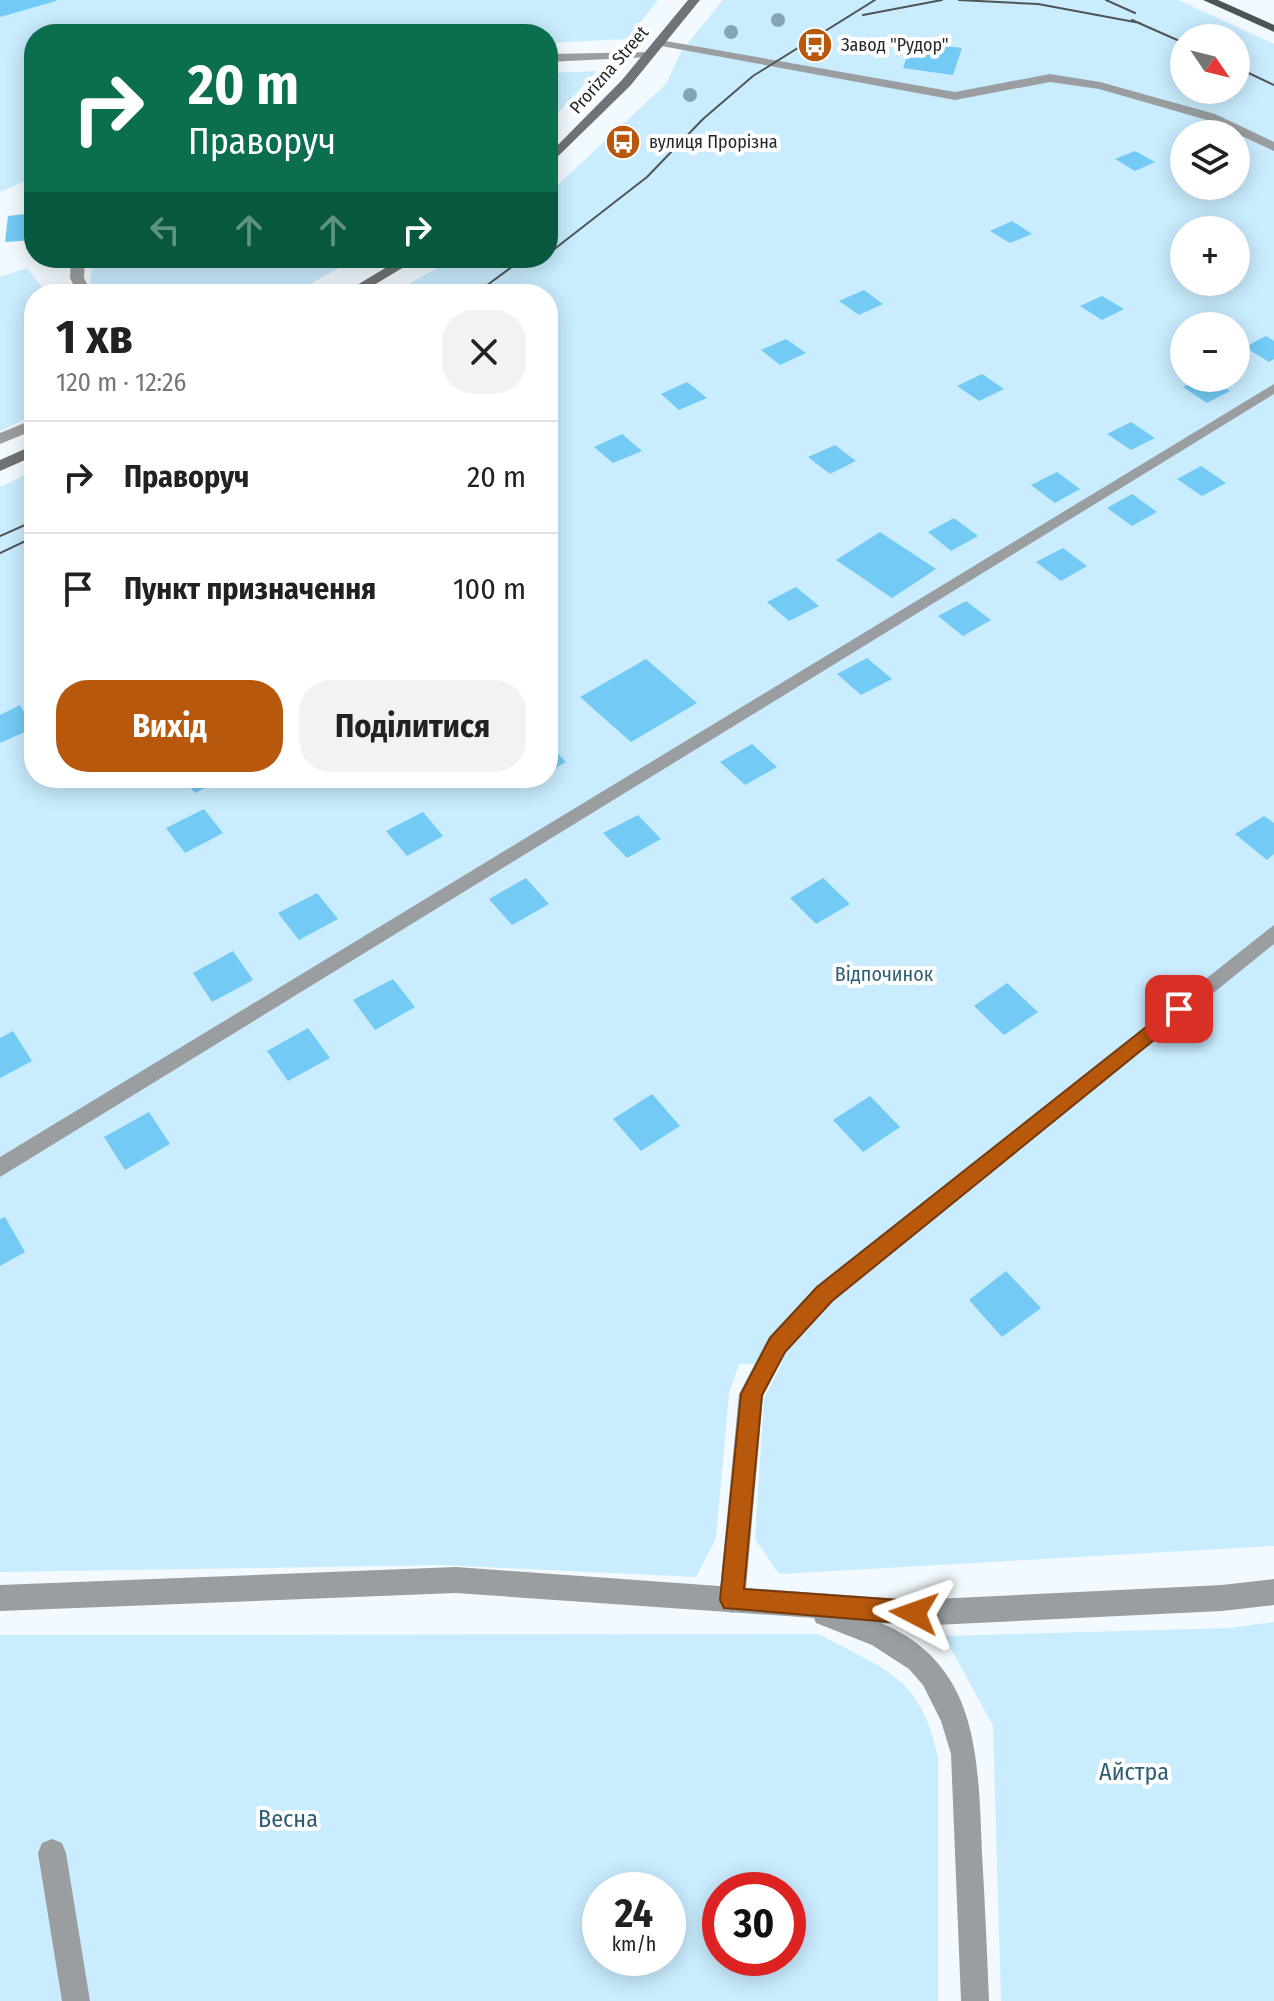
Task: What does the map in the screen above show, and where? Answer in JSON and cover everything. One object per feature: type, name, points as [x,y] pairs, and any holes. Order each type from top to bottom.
[{"type":"main road","name":"Prorizna Street","points":[[558,152],[598,114],[694,0]]},
{"type":"main road","points":[[1209,0],[1274,29]]},
{"type":"main road","points":[[366,284],[394,268]]},
{"type":"main road","points":[[0,466],[24,455]]},
{"type":"street","points":[[660,43],[682,50],[955,96],[1050,78],[1088,84],[1211,117],[1274,147]]},
{"type":"street","points":[[558,58],[650,54]]},
{"type":"street","points":[[0,1168],[1274,388]]},
{"type":"street","points":[[0,439],[24,428]]},
{"type":"street","points":[[732,1600],[751,1394],[777,1345],[824,1294],[1274,933]]},
{"type":"street","points":[[0,1598],[456,1580],[914,1613],[1222,1598],[1274,1592]]},
{"type":"street","points":[[802,1605],[893,1639],[925,1664],[954,1716],[964,1754],[975,2001]]},
{"type":"street","points":[[52,1853],[76,2001]]},
{"type":"green space","points":[[0,0],[658,0],[627,39],[558,42],[558,24],[24,24],[24,181],[0,192]]},
{"type":"green space","name":"Відпочинок","points":[[723,0],[1178,0],[1230,24],[1170,24],[1170,104],[1250,104],[1250,33],[1274,44],[1274,1546],[779,1574],[755,1539],[764,1399],[781,1365],[739,1364],[729,1393],[716,1538],[696,1577],[444,1565],[0,1572],[0,487],[24,476],[24,788],[558,788],[558,284],[408,284],[438,268],[558,268],[558,185],[666,84],[682,50]]},
{"type":"green space","points":[[597,71],[558,112],[558,73]]},
{"type":"green space","points":[[27,268],[39,284],[24,284],[24,420],[0,431],[0,277]]},
{"type":"green space","points":[[92,268],[339,268],[310,284],[90,282]]},
{"type":"green space","name":"Айстра","points":[[1274,1622],[1274,2001],[1001,2001],[993,1726],[944,1636],[1229,1628]]},
{"type":"green space","name":"Весна","points":[[818,1634],[898,1679],[922,1710],[931,1731],[938,1758],[938,2001],[0,2001],[0,1635]]},
{"type":"building","points":[[0,0],[56,0],[56,1],[0,17]]},
{"type":"building","points":[[912,42],[962,48],[953,75],[903,68]]},
{"type":"building","points":[[1135,151],[1155,162],[1135,171],[1115,159]]},
{"type":"building","points":[[24,214],[24,241],[5,242],[8,216]]},
{"type":"building","points":[[1012,221],[1032,234],[1010,243],[990,231]]},
{"type":"building","points":[[864,290],[883,304],[859,315],[839,301]]},
{"type":"building","points":[[1102,296],[1124,309],[1102,320],[1080,306]]},
{"type":"building","points":[[1266,336],[1274,341],[1274,359],[1269,362],[1250,350],[1250,344]]},
{"type":"building","points":[[786,339],[806,353],[780,365],[761,350]]},
{"type":"building","points":[[982,374],[1004,389],[979,401],[957,386]]},
{"type":"building","points":[[687,382],[707,398],[679,410],[661,394]]},
{"type":"building","points":[[1190,392],[1228,392],[1207,403]]},
{"type":"building","points":[[1131,422],[1155,438],[1131,450],[1107,434]]},
{"type":"building","points":[[622,434],[642,451],[613,463],[594,447]]},
{"type":"building","points":[[835,445],[856,461],[830,474],[808,457]]},
{"type":"building","points":[[1201,466],[1226,483],[1202,496],[1177,479]]},
{"type":"building","points":[[1057,472],[1080,489],[1055,503],[1031,485]]},
{"type":"building","points":[[1132,494],[1157,512],[1132,526],[1107,508]]},
{"type":"building","points":[[954,518],[978,536],[951,551],[928,532]]},
{"type":"building","points":[[880,532],[936,569],[892,598],[836,560]]},
{"type":"building","points":[[1063,548],[1087,566],[1061,581],[1036,562]]},
{"type":"building","points":[[796,587],[819,606],[789,621],[767,602]]},
{"type":"building","points":[[966,601],[991,620],[963,636],[938,616]]},
{"type":"building","points":[[867,658],[892,679],[861,695],[837,674]]},
{"type":"building","points":[[646,659],[697,703],[631,742],[580,697]]},
{"type":"building","points":[[20,705],[24,712],[24,732],[0,743],[0,715]]},
{"type":"building","points":[[752,744],[777,767],[745,785],[720,762]]},
{"type":"building","points":[[558,754],[566,762],[558,766]]},
{"type":"building","points":[[204,809],[223,833],[185,853],[166,828]]},
{"type":"building","points":[[423,812],[443,836],[407,856],[386,831]]},
{"type":"building","points":[[638,815],[661,839],[627,858],[603,833]]},
{"type":"building","points":[[1264,816],[1274,823],[1274,854],[1267,860],[1235,834]]},
{"type":"building","points":[[526,878],[549,904],[512,925],[489,899]]},
{"type":"building","points":[[823,878],[850,904],[816,924],[790,898]]},
{"type":"building","points":[[317,893],[338,919],[299,940],[278,913]]},
{"type":"building","points":[[233,951],[253,980],[212,1002],[193,973]]},
{"type":"building","points":[[393,979],[415,1007],[375,1030],[353,1000]]},
{"type":"building","points":[[1007,983],[1038,1012],[1004,1035],[974,1006]]},
{"type":"building","points":[[308,1028],[330,1058],[288,1081],[267,1051]]},
{"type":"building","points":[[13,1031],[32,1061],[0,1078],[0,1038]]},
{"type":"building","points":[[652,1094],[680,1126],[641,1151],[613,1119]]},
{"type":"building","points":[[870,1096],[900,1127],[863,1152],[833,1120]]},
{"type":"building","points":[[149,1112],[170,1144],[125,1170],[104,1137]]},
{"type":"building","points":[[5,1217],[25,1252],[0,1266],[0,1219]]},
{"type":"building","points":[[1006,1271],[1041,1308],[1002,1337],[969,1300]]},
{"type":"tram line","points":[[558,246],[647,177],[703,119],[753,76],[875,0]]},
{"type":"tram line","points":[[863,15],[942,0]]},
{"type":"tram line","points":[[959,0],[1038,4],[1138,23]]},
{"type":"tram line","points":[[1106,0],[1135,13]]},
{"type":"tram line","points":[[1132,20],[1138,23]]},
{"type":"tram line","points":[[1138,23],[1170,37]]},
{"type":"tram line","points":[[1250,74],[1274,85]]},
{"type":"tram line","points":[[489,284],[510,268]]},
{"type":"tram line","points":[[0,536],[24,525]]},
{"type":"tram line","points":[[0,553],[24,542]]},
{"type":"place","name":"Завод \"Рудор\"","points":[[815,45]]},
{"type":"place","name":"вулиця Прорізна","points":[[623,142]]},
{"type":"route","points":[[914,1613],[732,1600],[751,1394],[777,1345],[824,1294],[1179,1009]]}]
